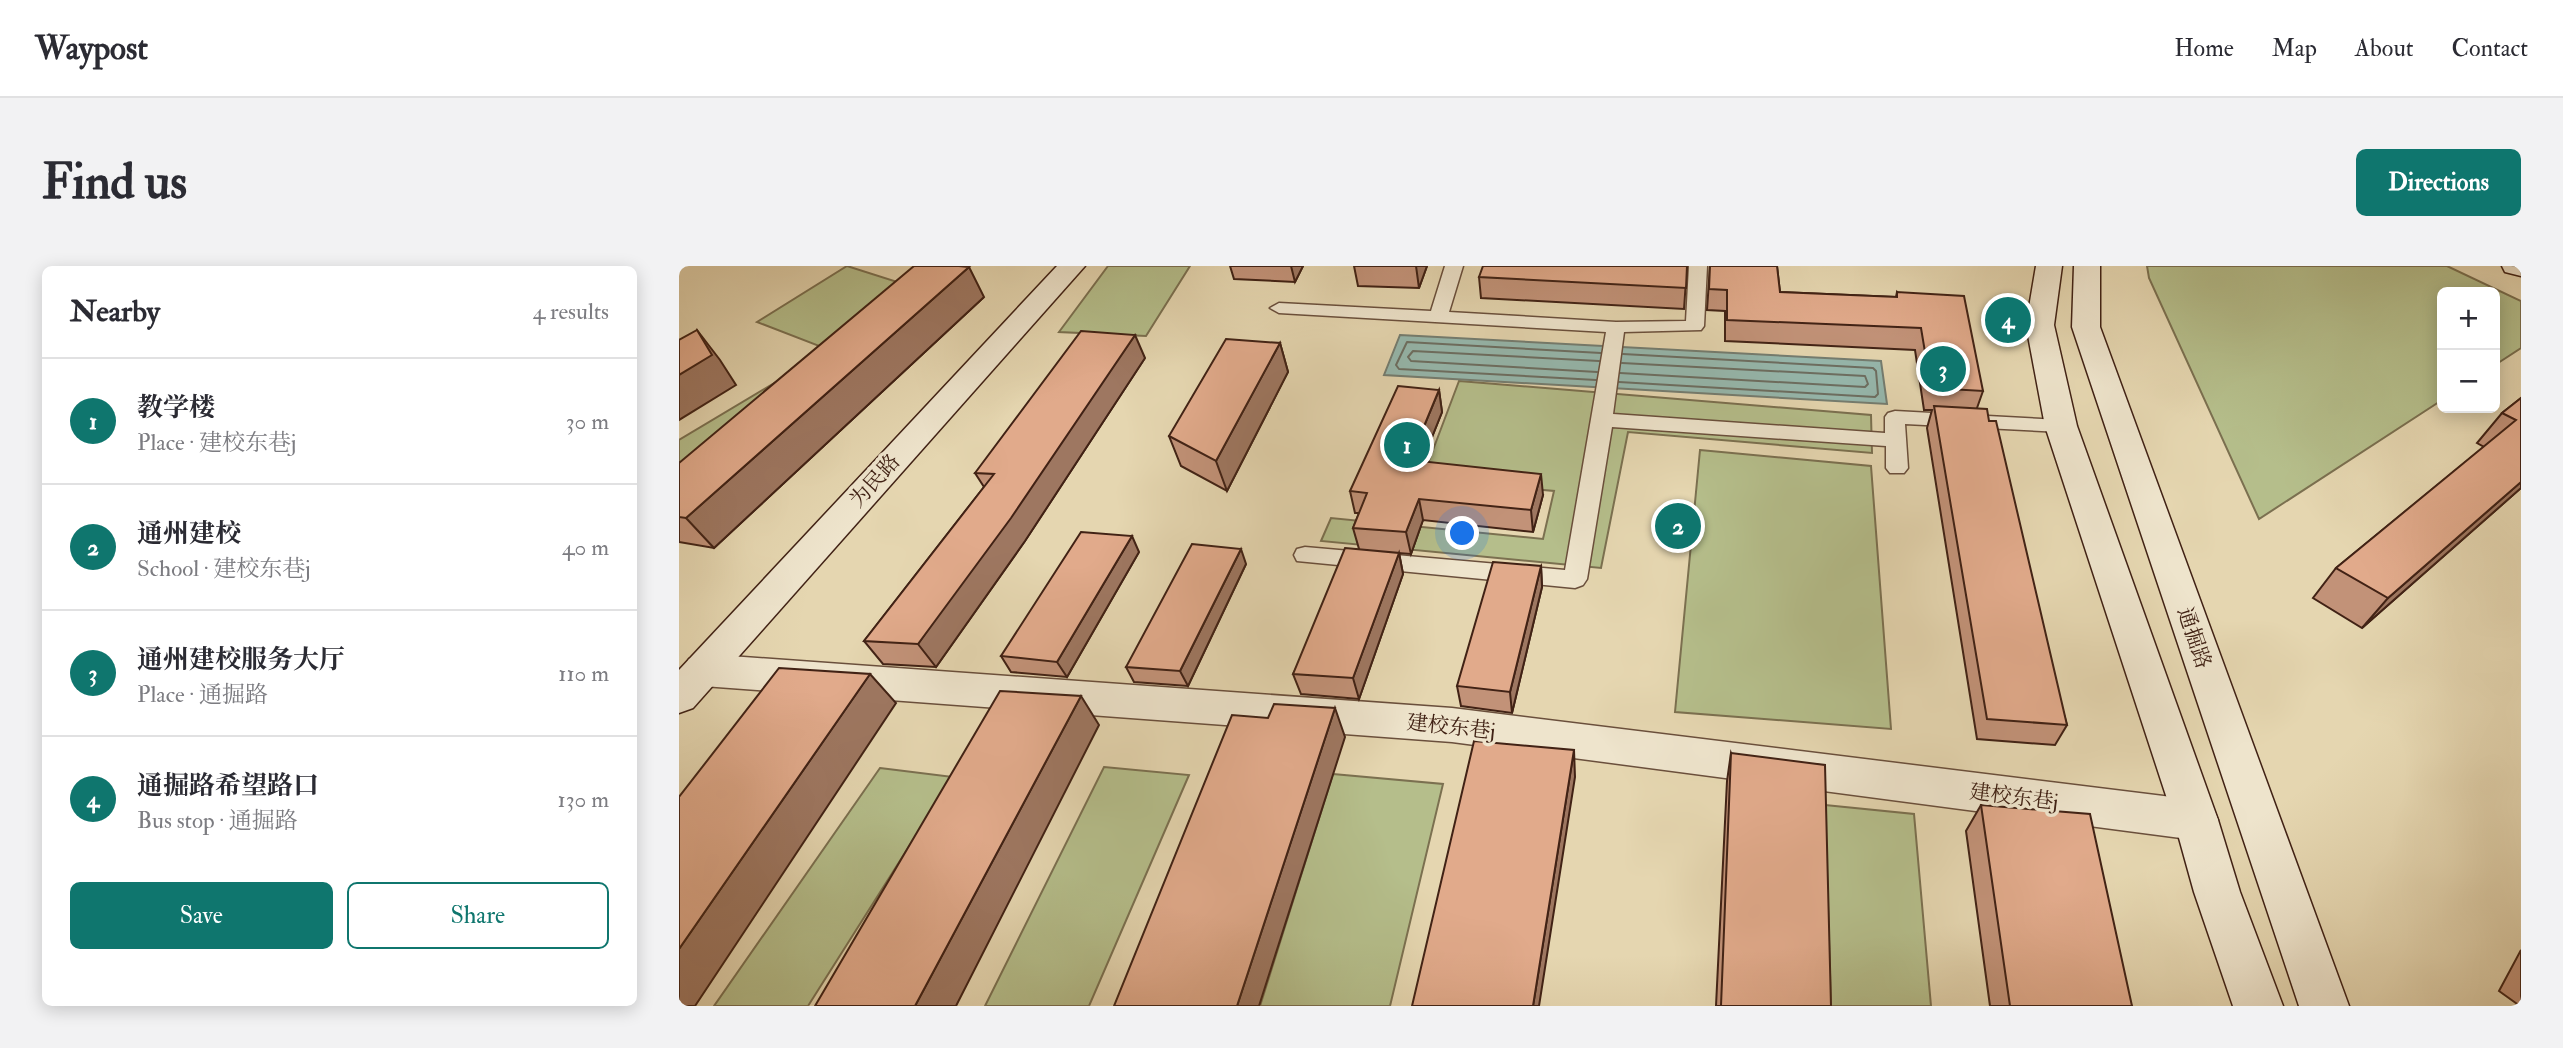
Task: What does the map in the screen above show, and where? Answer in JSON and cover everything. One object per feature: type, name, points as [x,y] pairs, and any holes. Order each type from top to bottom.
[{"type":"main road","name":"为民路","points":[[687,675],[1072,266]]},
{"type":"main road","points":[[2049,266],[2040,325],[2061,426],[2196,820],[2217,892],[2258,1006]]},
{"type":"main road","name":"通掘路","points":[[2087,266],[2085,327],[2324,1006]]},
{"type":"main road","points":[[2515,266],[2521,268]]},
{"type":"main road","name":"建校东巷j","points":[[687,675],[1452,726],[2196,820]]},
{"type":"lane","points":[[1439,317],[1454,266]]},
{"type":"lane","points":[[1279,308],[1439,317],[1614,334],[1695,326],[1698,266]]},
{"type":"lane","points":[[1305,555],[1575,579],[1614,334]]},
{"type":"lane","points":[[1603,411],[1896,440]]},
{"type":"lane","points":[[1897,468],[1895,417],[2061,426]]},
{"type":"green space","points":[[847,266],[910,286],[819,346],[757,322]]},
{"type":"green space","points":[[1108,266],[1190,266],[1146,336],[1059,332]]},
{"type":"green space","points":[[2147,266],[2447,266],[2491,287],[2437,287],[2437,403],[2259,519],[2149,278]]},
{"type":"green space","points":[[2500,291],[2521,301],[2521,348],[2500,362]]},
{"type":"green space","points":[[811,361],[679,488],[679,440]]},
{"type":"green space","points":[[1459,381],[1871,415],[1872,453],[1628,432],[1601,568],[1321,541],[1331,518],[1543,539],[1554,491],[1422,479]]},
{"type":"green space","points":[[1700,450],[1871,466],[1891,729],[1675,712]]},
{"type":"green space","points":[[1104,767],[1189,775],[1089,1006],[985,1006]]},
{"type":"green space","points":[[880,768],[953,777],[808,1006],[714,1006]]},
{"type":"green space","points":[[1333,774],[1443,784],[1390,1006],[1260,1006]]},
{"type":"green space","points":[[1825,805],[1914,814],[1931,1006],[1831,1006]]},
{"type":"water","points":[[1400,335],[1881,361],[1887,404],[1384,375]]},
{"type":"building","points":[[914,266],[969,267],[686,518],[679,517],[679,463]]},
{"type":"building","points":[[1483,266],[1687,266],[1686,288],[1479,277]]},
{"type":"building","points":[[1710,266],[1777,266],[1780,292],[1897,297],[1897,292],[1964,296],[1983,391],[1931,388],[1921,328],[1727,320],[1727,290],[1709,289]]},
{"type":"building","points":[[697,330],[712,355],[679,375],[679,340]]},
{"type":"building","points":[[1081,331],[1135,335],[1011,518],[918,644],[864,641],[994,474],[975,473]]},
{"type":"building","points":[[1226,339],[1280,343],[1216,461],[1169,436]]},
{"type":"building","points":[[1398,386],[1439,390],[1410,460],[1541,474],[1531,510],[1419,499],[1406,532],[1353,528],[1367,493],[1350,491]]},
{"type":"building","points":[[2521,398],[2521,482],[2388,598],[2336,568],[2516,420],[2502,413]]},
{"type":"building","points":[[1934,406],[1987,409],[1989,421],[1996,421],[2067,725],[1987,719]]},
{"type":"building","points":[[1081,532],[1132,536],[1057,662],[1001,656]]},
{"type":"building","points":[[1192,544],[1241,549],[1180,671],[1126,667]]},
{"type":"building","points":[[1345,548],[1399,553],[1353,678],[1293,674]]},
{"type":"building","points":[[1493,562],[1541,566],[1510,692],[1457,686]]},
{"type":"building","points":[[779,668],[870,674],[679,949],[679,797]]},
{"type":"building","points":[[1000,691],[1081,696],[915,1006],[815,1006]]},
{"type":"building","points":[[1274,704],[1335,708],[1237,1006],[1114,1006],[1232,715],[1268,718]]},
{"type":"building","points":[[1474,741],[1574,750],[1533,1006],[1412,1006]]},
{"type":"building","points":[[1731,753],[1825,765],[1831,1006],[1721,1006]]},
{"type":"building","points":[[1981,805],[2090,814],[2132,1006],[2010,1006]]},
{"type":"place","name":"通掘路希望路口","points":[[2008,320]]},
{"type":"place","name":"通州建校服务大厅","points":[[1943,369]]},
{"type":"place","name":"教学楼","points":[[1407,445]]},
{"type":"place","name":"通州建校","points":[[1678,526]]}]
